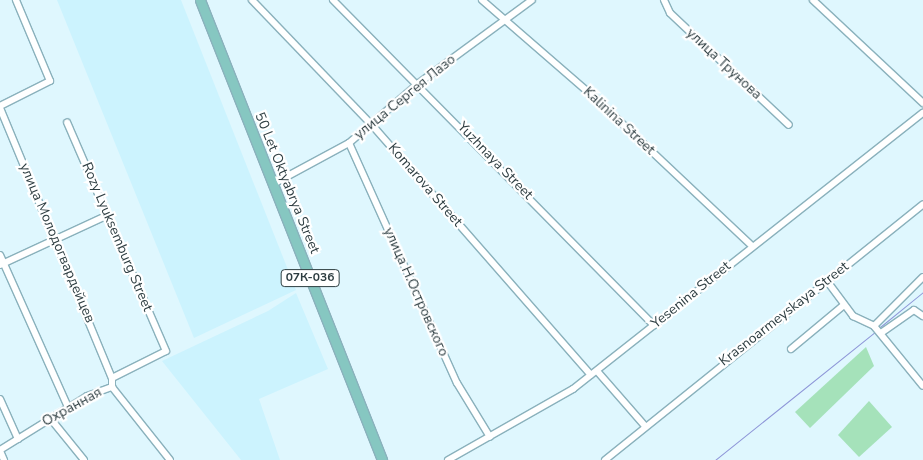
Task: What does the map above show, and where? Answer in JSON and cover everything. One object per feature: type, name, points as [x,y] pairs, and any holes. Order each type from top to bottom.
[{"type":"main road","name":"50 Let Oktyabrya Street","points":[[200,0],[382,460]]},
{"type":"street","points":[[0,107],[50,81],[16,0]]},
{"type":"street","name":"Komarova Street","points":[[252,0],[372,125],[594,373],[646,426]]},
{"type":"street","name":"Yuzhnaya Street","points":[[333,0],[419,83],[654,325]]},
{"type":"street","name":"Kalinina Street","points":[[482,0],[752,246]]},
{"type":"street","name":"улица Сергея Лазо","points":[[273,184],[349,143],[419,83],[532,0]]},
{"type":"street","name":"улица Трунова","points":[[664,0],[670,13],[789,125]]},
{"type":"street","points":[[814,0],[923,104]]},
{"type":"street","name":"улица Молодогвардейцев","points":[[0,107],[56,238],[112,378]]},
{"type":"street","name":"Yesenina Street","points":[[448,460],[490,437],[594,373],[752,246],[923,113]]},
{"type":"street","name":"Rozy Lyuksemburg Street","points":[[67,122],[166,351]]},
{"type":"street","name":"улица Н.Островского","points":[[349,143],[457,383],[490,437]]},
{"type":"street","name":"Krasnoarmeyskaya Street","points":[[605,460],[923,204]]},
{"type":"street","points":[[2,264],[108,215]]},
{"type":"street","points":[[0,255],[2,264],[68,407]]},
{"type":"street","points":[[874,326],[923,277]]},
{"type":"street","points":[[827,281],[844,305],[860,322],[874,326],[923,386]]},
{"type":"street","points":[[791,349],[844,305]]},
{"type":"street","points":[[880,333],[914,310],[923,316]]},
{"type":"street","name":"Охранная","points":[[0,450],[68,407],[112,387],[112,378],[166,351]]},
{"type":"street","points":[[112,387],[170,460]]},
{"type":"street","points":[[0,398],[18,439]]},
{"type":"street","points":[[50,418],[84,460]]},
{"type":"street","points":[[0,450],[4,460]]},
{"type":"shaded area","points":[[57,0],[181,0],[296,290],[194,338]]},
{"type":"shaded area","points":[[296,293],[328,369],[259,399],[280,460],[241,460],[162,361],[268,311]]},
{"type":"green space","points":[[866,347],[874,366],[810,428],[795,412]]},
{"type":"green space","points":[[869,401],[892,427],[859,457],[838,435]]},
{"type":"waterway","points":[[880,327],[923,292]]},
{"type":"waterway","points":[[715,460],[875,332]]}]
